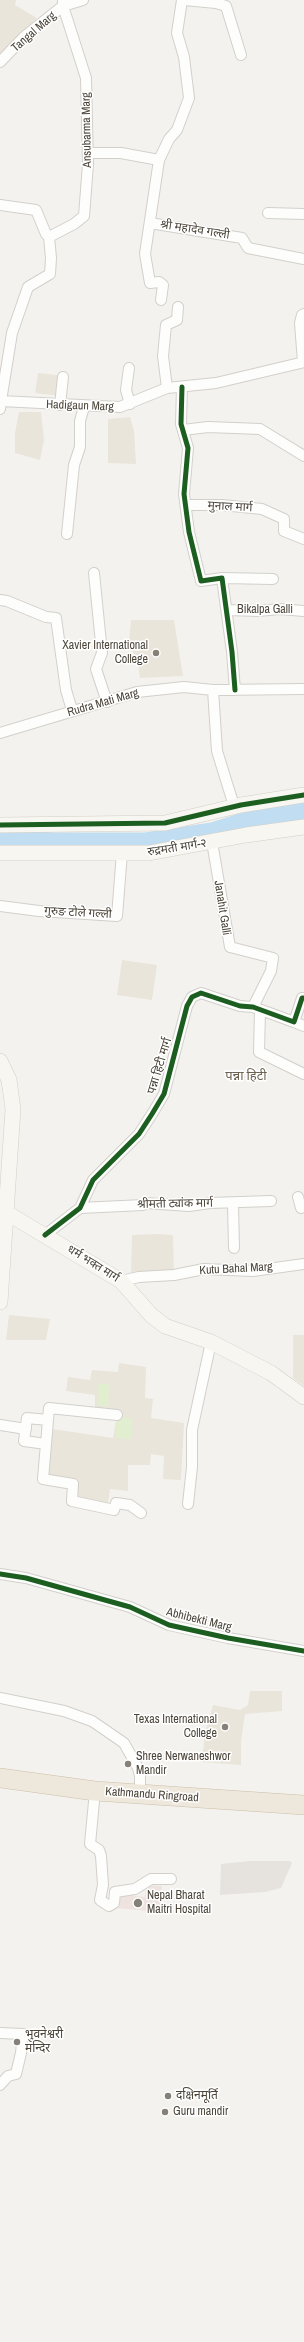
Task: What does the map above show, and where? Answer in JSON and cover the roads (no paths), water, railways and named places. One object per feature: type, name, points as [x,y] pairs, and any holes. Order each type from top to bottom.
[{"type":"highway","name":"Kathmandu Ringroad","points":[[0,1778],[95,1791],[304,1805]]},
{"type":"street","points":[[63,3],[83,0]]},
{"type":"street","points":[[161,300],[163,285],[159,282],[150,283],[145,254],[159,160],[169,139],[177,130],[189,98],[184,57],[177,33],[182,0]]},
{"type":"street","points":[[185,0],[216,3],[226,6],[242,55]]},
{"type":"street","name":"Tangal Marg","points":[[0,62],[24,37],[63,3]]},
{"type":"street","name":"Ansubarma Marg","points":[[49,237],[74,224],[84,216],[88,153],[86,78],[63,3]]},
{"type":"street","points":[[88,153],[121,153],[159,160]]},
{"type":"street","points":[[0,205],[36,210],[46,234],[49,237],[50,274],[28,287],[12,333],[1,405]]},
{"type":"street","points":[[268,213],[304,214]]},
{"type":"street","name":"श्री महादेव गल्ली","points":[[150,223],[242,238],[248,248],[304,259]]},
{"type":"street","points":[[167,388],[163,356],[166,325],[177,320],[178,307]]},
{"type":"street","points":[[303,362],[300,323],[302,315],[304,314]]},
{"type":"street","name":"Hadigaun Marg","points":[[1,405],[120,407],[130,404],[156,391],[167,388],[216,383],[303,362]]},
{"type":"street","points":[[129,368],[126,390],[130,404]]},
{"type":"street","points":[[60,405],[63,377]]},
{"type":"street","points":[[182,386],[181,424],[188,448],[184,494],[189,532],[201,581],[222,578],[273,579]]},
{"type":"street","points":[[67,534],[74,465],[80,447],[80,422],[84,407]]},
{"type":"street","points":[[183,430],[208,427],[260,429],[304,456]]},
{"type":"street","name":"मुनाल मार्ग","points":[[186,506],[222,505],[262,509],[284,518],[284,531],[304,539]]},
{"type":"street","points":[[94,573],[102,653],[96,670],[107,702]]},
{"type":"street","points":[[222,578],[227,610],[235,690]]},
{"type":"street","points":[[0,600],[8,601],[46,617],[56,618],[66,690],[72,710]]},
{"type":"street","name":"Bikalpa Galli","points":[[227,610],[259,611],[279,609],[304,611]]},
{"type":"street","name":"Rudra Mati Marg","points":[[0,733],[27,726],[72,710],[107,702],[137,692],[184,687],[213,690],[304,689]]},
{"type":"street","points":[[213,690],[217,751],[234,806]]},
{"type":"street","points":[[0,825],[165,823],[234,806],[304,795]]},
{"type":"street","name":"रुद्रमती मार्ग-२","points":[[0,853],[149,853],[304,827]]},
{"type":"street","name":"Janahit Galli","points":[[212,842],[230,948],[273,958],[271,971],[256,1008]]},
{"type":"street","name":"गुरुङ टोले गल्ली","points":[[0,906],[39,911],[117,916],[122,853]]},
{"type":"street","name":"पन्ना हिटी मार्ग","points":[[45,1235],[80,1208],[93,1180],[139,1134],[164,1094],[187,1006],[192,997],[201,993],[240,1006],[256,1008],[304,1026]]},
{"type":"street","points":[[294,1022],[302,998],[304,998]]},
{"type":"street","points":[[256,1008],[259,1052],[275,1058],[304,1074]]},
{"type":"street","points":[[0,1061],[9,1080],[12,1093],[7,1213],[2,1245],[0,1302]]},
{"type":"street","points":[[298,1197],[301,1208],[304,1207]]},
{"type":"street","name":"श्रीमती ट्यांक मार्ग","points":[[80,1208],[143,1205],[146,1203],[189,1206],[210,1203],[271,1201]]},
{"type":"street","points":[[233,1203],[234,1248]]},
{"type":"street","name":"धर्म भक्त मार्ग","points":[[7,1213],[121,1281],[151,1315],[165,1326],[211,1342],[271,1373],[304,1397]]},
{"type":"street","name":"Kutu Bahal Marg","points":[[121,1281],[139,1277],[174,1275],[204,1269],[253,1271],[304,1264]]},
{"type":"street","points":[[188,1504],[192,1467],[192,1430],[211,1342]]},
{"type":"street","points":[[117,1415],[49,1408],[43,1479],[73,1484],[72,1501],[114,1510],[116,1503],[130,1505],[141,1513]]},
{"type":"street","points":[[46,1444],[24,1441],[27,1418],[48,1420]]},
{"type":"street","points":[[0,1425],[26,1428]]},
{"type":"street","name":"Abhibekti Marg","points":[[0,1574],[26,1578],[130,1607],[169,1625],[228,1638],[304,1651]]},
{"type":"street","points":[[0,1698],[64,1711],[92,1721],[124,1743],[138,1768],[140,1776],[140,1794]]},
{"type":"street","points":[[95,1791],[90,1844],[99,1850],[101,1856],[103,1884],[100,1900],[109,1906],[114,1903],[115,1892],[134,1889],[151,1879],[171,1879]]},
{"type":"street","points":[[0,2033],[23,2034],[21,2053],[16,2074],[8,2076],[0,2085]]},
{"type":"waterway","points":[[0,838],[53,841],[146,841],[212,831],[249,819],[304,811]]},
{"type":"place","name":"Xavier International College","points":[[156,653]]},
{"type":"place","name":"Texas International College","points":[[225,1727]]},
{"type":"place","name":"Shree Nerwaneshwor Mandir","points":[[128,1764]]},
{"type":"place","name":"Nepal Bharat Maitri Hospital","points":[[138,1903]]},
{"type":"place","name":"भुवनेश्वरी मन्दिर","points":[[17,2042]]},
{"type":"place","name":"दक्षिनमूर्ति","points":[[168,2096]]},
{"type":"place","name":"Guru mandir","points":[[165,2112]]},
{"type":"district","name":"पन्ना हिटी","points":[[246,1077]]}]
